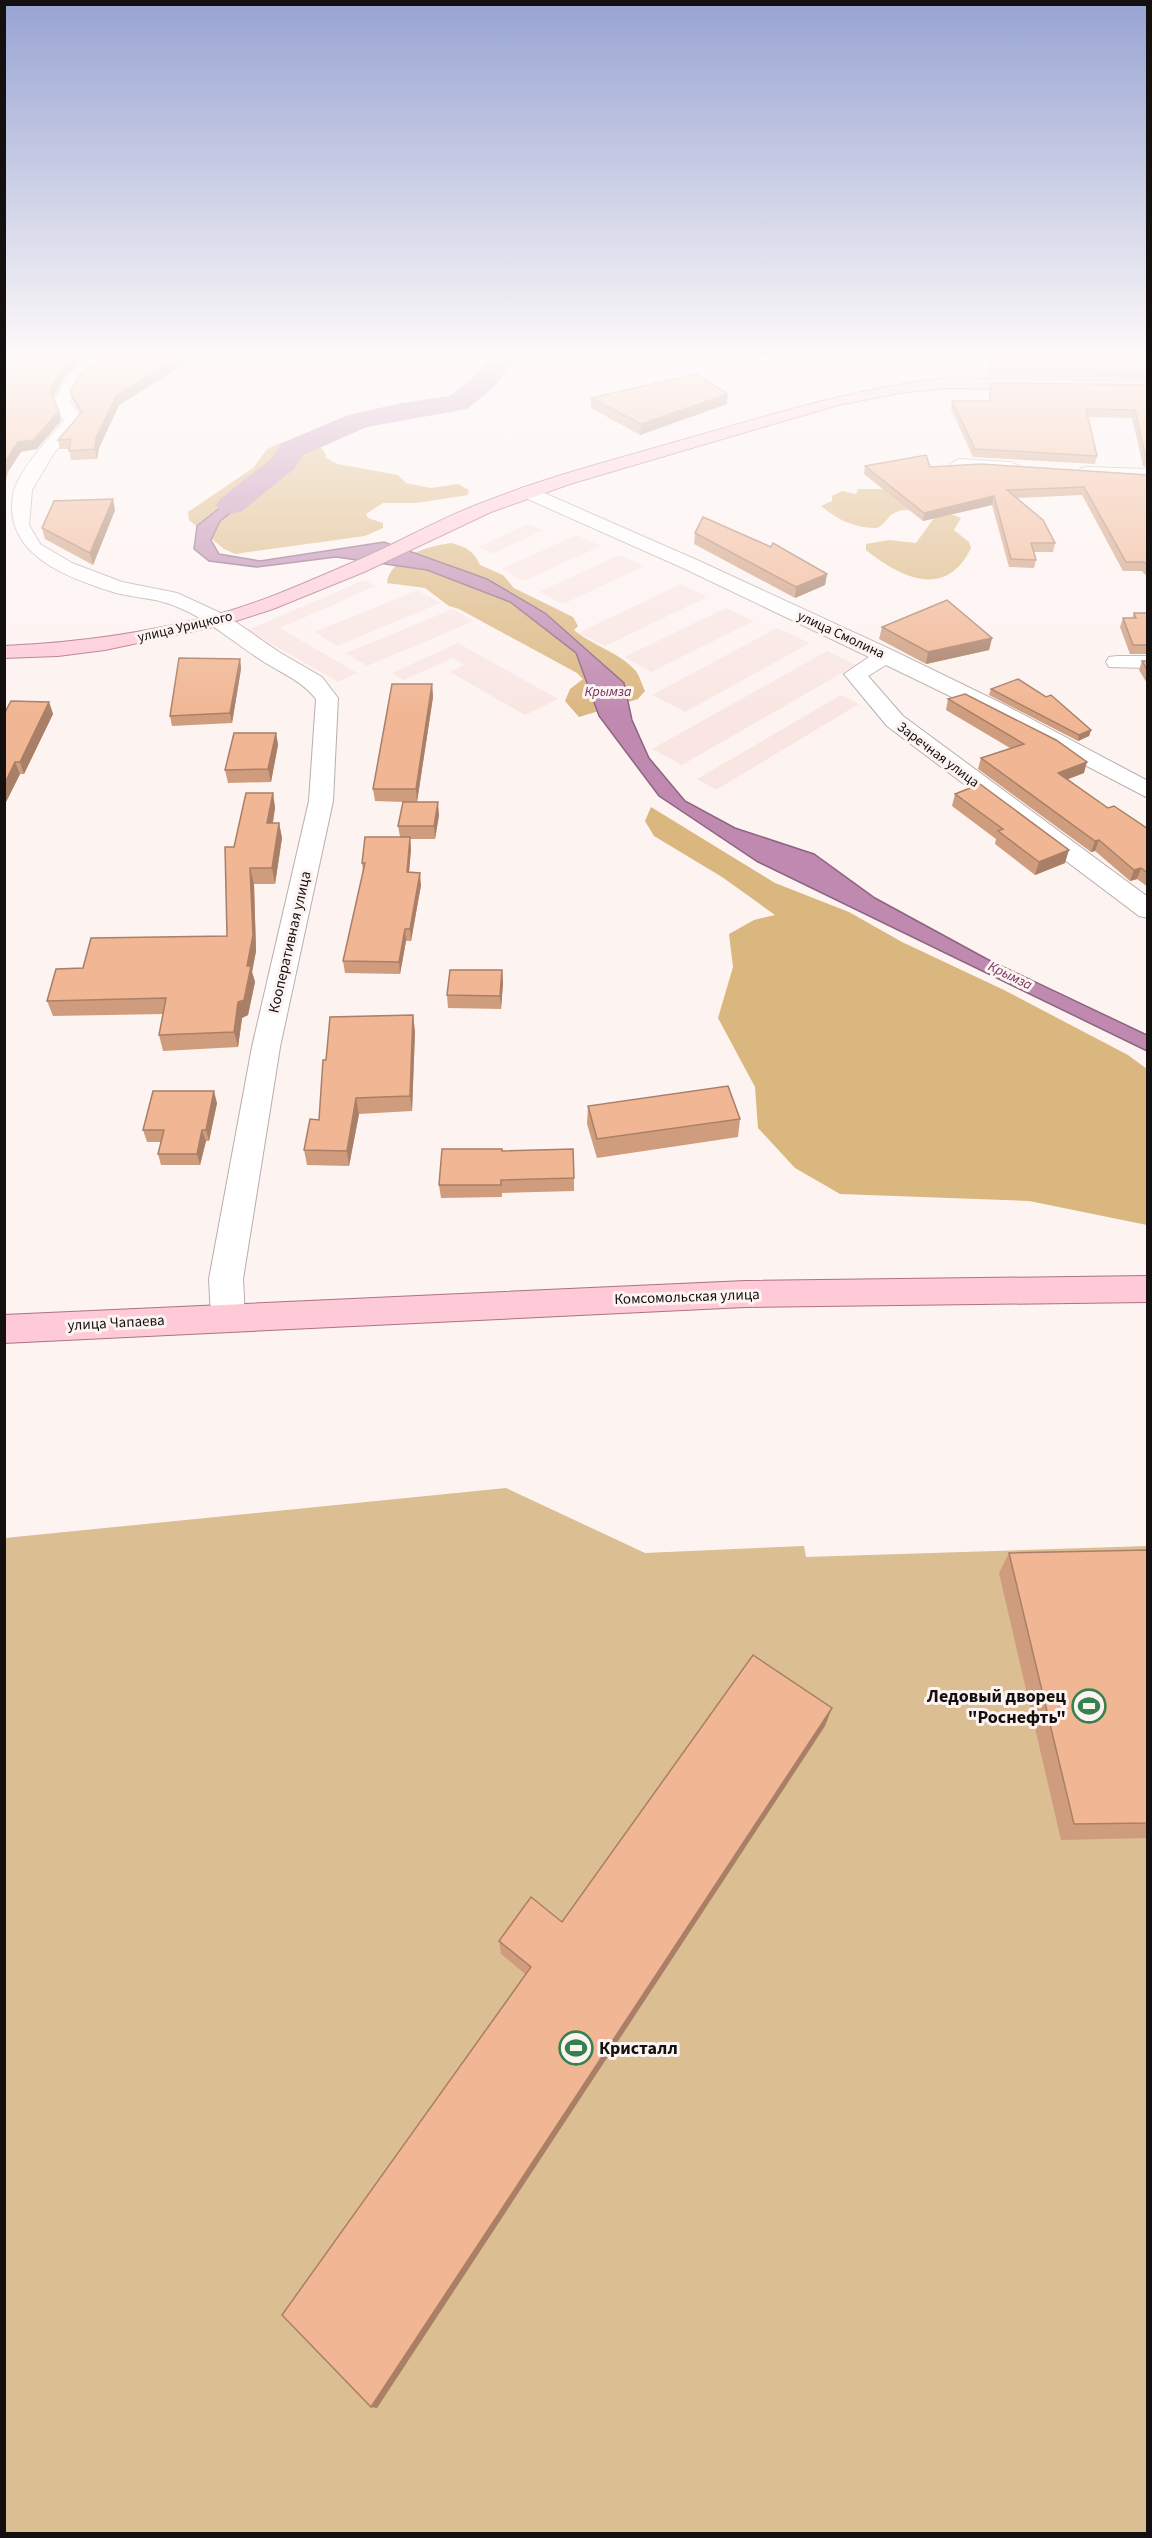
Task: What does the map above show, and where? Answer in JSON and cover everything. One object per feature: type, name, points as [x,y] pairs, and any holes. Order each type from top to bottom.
[{"type":"main road","name":"улица Урицкого","points":[[4,652],[58,650],[105,644],[220,621],[357,568],[436,529],[528,492],[573,478]]},
{"type":"main road","name":"Комсомольская улица","points":[[228,1317],[745,1294],[1148,1288]]},
{"type":"main road","name":"улица Чапаева","points":[[4,1329],[228,1317]]},
{"type":"street","name":"Кооперативная улица","points":[[30,478],[23,490],[19,525],[33,548],[65,567],[117,587],[170,597],[220,621],[271,657],[314,682],[327,698],[321,801],[266,1047],[226,1279],[228,1317]]},
{"type":"street","name":"улица Смолина","points":[[528,492],[636,539],[886,656],[997,710],[1148,791]]},
{"type":"street","name":"Заречная улица","points":[[886,656],[855,674],[895,722],[1148,910]]},
{"type":"street","points":[[1117,662],[1148,662]]},
{"type":"shaded area","points":[[238,478],[401,478],[406,483],[431,488],[458,484],[469,490],[468,495],[416,503],[383,503],[366,514],[368,518],[383,523],[383,528],[365,536],[235,554],[224,549],[189,520],[188,512]]},
{"type":"shaded area","points":[[858,489],[886,489],[961,518],[954,530],[969,542],[971,548],[961,564],[949,574],[936,579],[922,579],[894,569],[866,550],[866,544],[889,540],[916,543],[934,518],[918,512],[901,510],[891,515],[877,528],[869,528],[847,522],[821,506],[832,501],[832,496],[842,491],[856,494]]},
{"type":"shaded area","points":[[528,524],[543,530],[493,554],[478,547]]},
{"type":"shaded area","points":[[577,535],[601,546],[524,581],[501,569]]},
{"type":"shaded area","points":[[451,543],[469,550],[480,565],[503,575],[514,588],[573,617],[578,626],[574,630],[628,663],[636,672],[645,691],[638,699],[579,717],[565,701],[570,689],[583,679],[577,673],[459,609],[449,606],[425,588],[387,583],[395,566],[412,554]]},
{"type":"shaded area","points":[[619,555],[644,566],[563,604],[539,592]]},
{"type":"shaded area","points":[[364,580],[376,586],[280,628],[357,673],[338,682],[248,630]]},
{"type":"shaded area","points":[[681,584],[707,597],[605,646],[578,633]]},
{"type":"shaded area","points":[[417,590],[440,603],[337,646],[315,632]]},
{"type":"shaded area","points":[[726,608],[754,621],[651,672],[624,657]]},
{"type":"shaded area","points":[[453,609],[474,621],[367,666],[346,653]]},
{"type":"shaded area","points":[[777,628],[810,643],[685,712],[652,695]]},
{"type":"shaded area","points":[[458,643],[558,699],[525,715],[450,672],[464,665],[453,658],[404,680],[392,673]]},
{"type":"shaded area","points":[[827,651],[856,665],[682,765],[652,749]]},
{"type":"shaded area","points":[[841,695],[859,704],[716,790],[697,779]]},
{"type":"shaded area","points":[[651,807],[775,883],[849,912],[902,942],[1004,990],[1128,1055],[1147,1069],[1147,1225],[1029,1201],[840,1194],[795,1168],[758,1128],[755,1087],[718,1018],[733,967],[729,934],[754,920],[775,915],[722,877],[654,836],[645,821]]},
{"type":"shaded area","name":"Кристалл","points":[[506,1488],[645,1553],[804,1546],[806,1557],[1147,1546],[1147,2533],[5,2534],[5,1538]]},
{"type":"water","name":"Крымза","points":[[256,478],[270,478],[220,521],[211,540],[219,554],[260,561],[384,542],[487,579],[545,613],[624,683],[632,720],[649,758],[685,801],[735,828],[814,854],[875,898],[987,959],[1147,1035],[1147,1051],[758,862],[659,796],[599,716],[576,653],[510,602],[427,570],[336,557],[257,567],[209,561],[194,549],[197,526]]},
{"type":"building","points":[[881,478],[1148,478],[1148,566],[1144,562],[1126,562],[1084,487],[1007,490],[1043,520],[1055,543],[1031,543],[1036,560],[1011,559],[994,496],[924,513]]},
{"type":"building","points":[[113,499],[90,553],[42,528],[54,501]]},
{"type":"building","points":[[703,517],[771,547],[773,543],[827,574],[796,587],[695,533]]},
{"type":"building","points":[[947,600],[992,638],[928,652],[882,627]]},
{"type":"building","points":[[1134,613],[1148,613],[1148,645],[1133,645],[1123,618],[1136,618]]},
{"type":"building","points":[[179,658],[240,659],[230,713],[170,716]]},
{"type":"building","points":[[1142,661],[1148,661],[1148,671]]},
{"type":"building","points":[[1018,679],[1046,697],[1051,695],[1091,730],[1079,735],[991,689]]},
{"type":"building","points":[[392,684],[432,684],[416,789],[373,789]]},
{"type":"building","points":[[965,694],[1056,740],[1087,762],[1058,773],[1108,808],[1114,806],[1148,829],[1148,873],[1141,868],[1134,870],[1099,840],[1095,841],[981,758],[1024,744],[948,699]]},
{"type":"building","points":[[11,701],[49,702],[20,762],[15,762],[4,785],[4,714]]},
{"type":"building","points":[[234,733],[276,733],[268,769],[225,770]]},
{"type":"building","points":[[980,784],[1069,850],[1039,862],[998,831],[1003,829],[955,794]]},
{"type":"building","points":[[246,793],[273,793],[267,823],[279,823],[272,868],[250,868],[253,935],[247,966],[251,966],[244,1000],[238,1002],[234,1032],[159,1035],[166,998],[47,1001],[56,969],[83,968],[91,938],[227,936],[225,847],[234,847]]},
{"type":"building","points":[[403,802],[438,802],[434,826],[398,826]]},
{"type":"building","points":[[365,837],[410,837],[407,872],[420,873],[410,929],[405,929],[399,962],[343,961],[365,863],[362,863]]},
{"type":"building","points":[[450,970],[502,970],[500,996],[447,995]]},
{"type":"building","points":[[413,1015],[410,1096],[356,1098],[347,1151],[304,1150],[310,1119],[319,1120],[323,1060],[326,1060],[330,1017]]},
{"type":"building","points":[[728,1086],[740,1119],[597,1139],[588,1106]]},
{"type":"building","points":[[153,1091],[214,1091],[206,1130],[202,1130],[197,1154],[158,1154],[164,1130],[143,1130]]},
{"type":"building","points":[[442,1149],[502,1149],[502,1151],[573,1149],[574,1178],[501,1180],[501,1185],[439,1185]]},
{"type":"building","name":"Ледовый дворец \"Роснефть\"","points":[[1148,1550],[1148,1823],[1074,1824],[1009,1553]]},
{"type":"building","name":"Кристалл","points":[[753,1655],[832,1708],[371,2407],[282,2315],[531,1967],[499,1941],[531,1897],[562,1922]]},
{"type":"waterway","name":"Крымза","points":[[231,505],[265,478]]},
{"type":"place","name":"Ледовый дворец \"Роснефть\"","points":[[1089,1706]]},
{"type":"place","name":"Кристалл","points":[[576,2048]]}]
